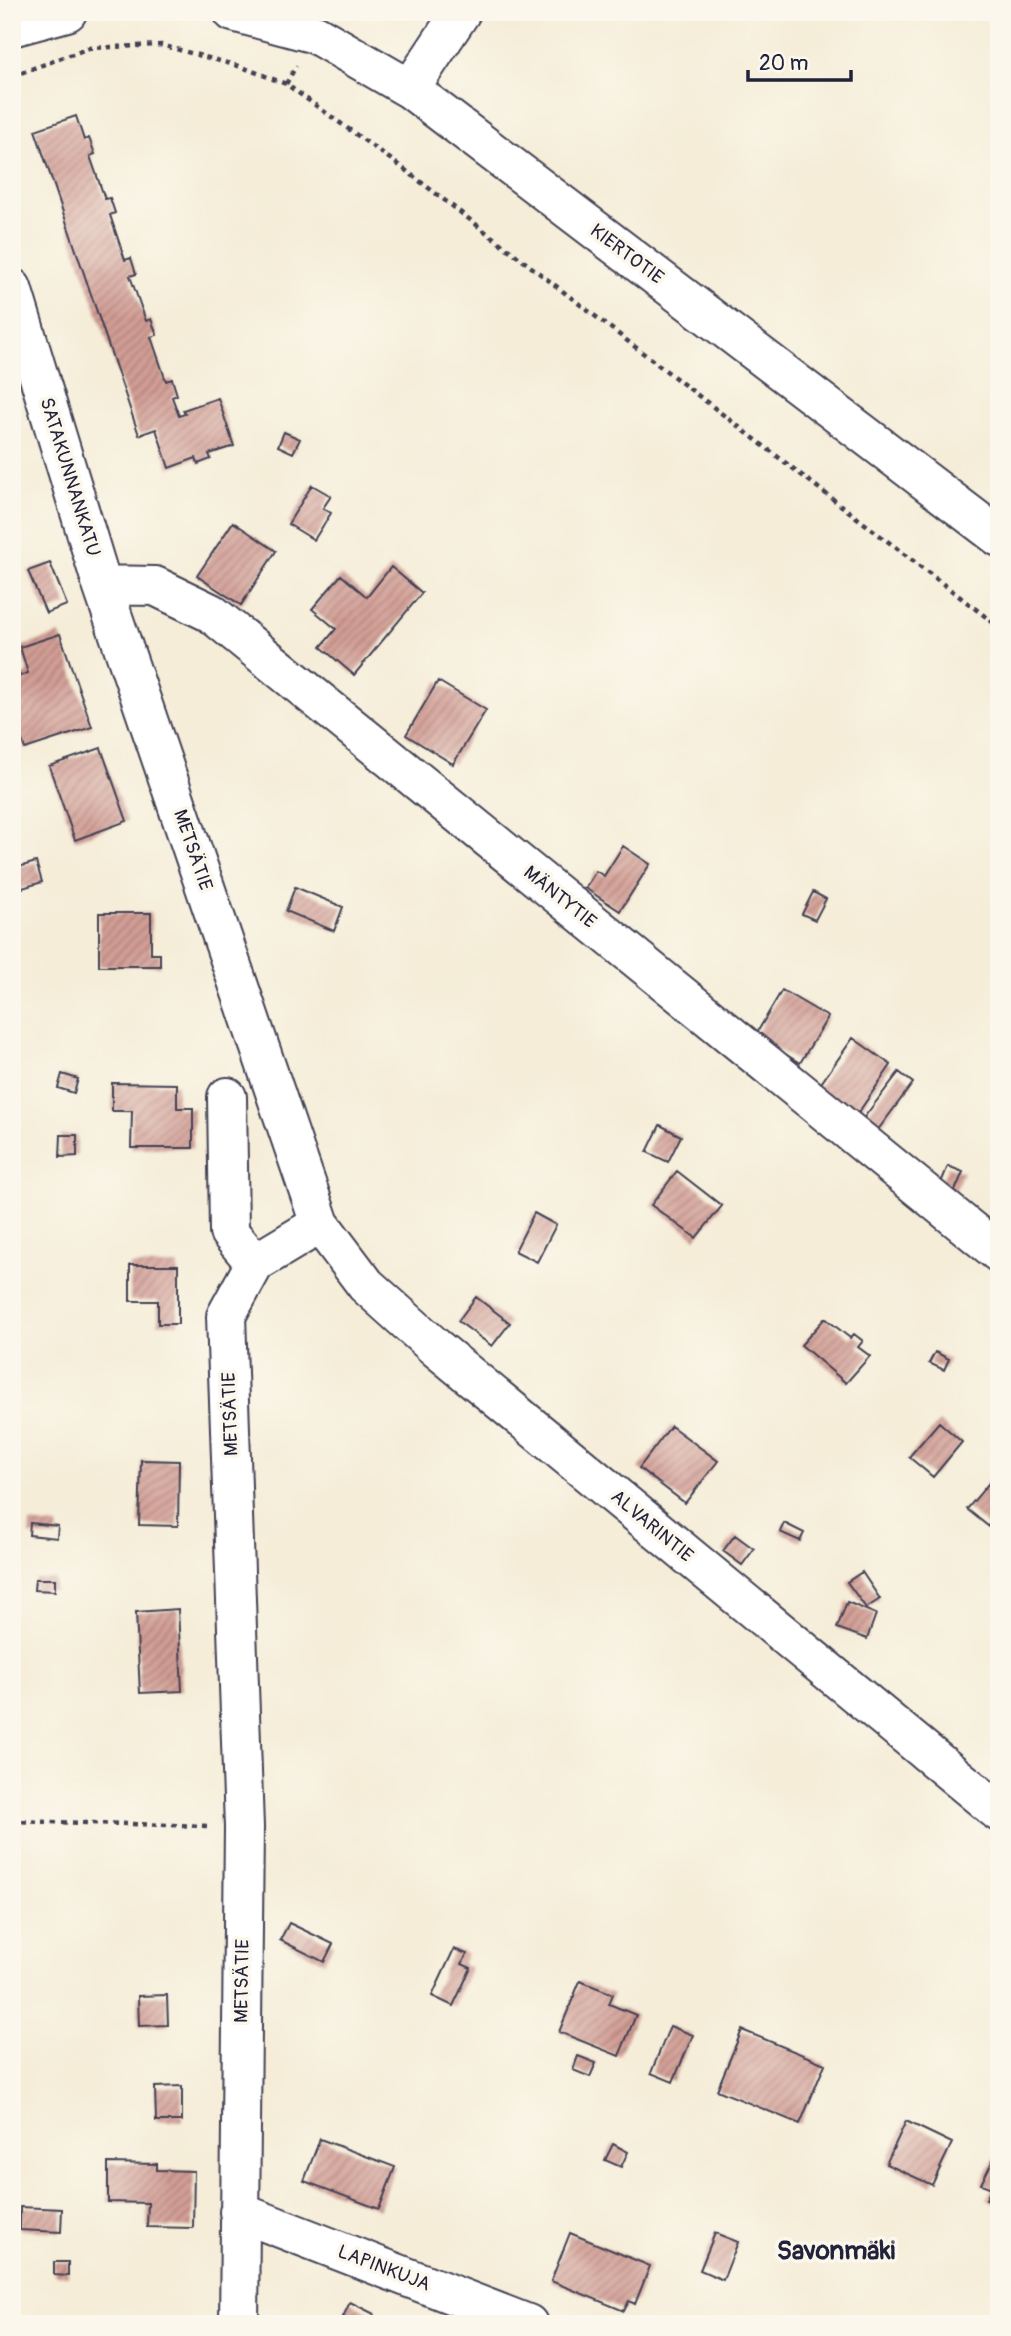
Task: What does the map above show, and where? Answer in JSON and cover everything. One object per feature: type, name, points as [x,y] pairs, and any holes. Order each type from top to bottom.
[{"type":"street","points":[[12,27],[67,12]]},
{"type":"street","name":"KIERTOTIE","points":[[233,12],[315,34],[410,89],[999,537]]},
{"type":"street","points":[[410,89],[461,12]]},
{"type":"street","name":"SATAKUNNANKATU","points":[[12,288],[102,585]]},
{"type":"street","name":"METSÄTIE","points":[[102,585],[320,1224]]},
{"type":"street","name":"MÄNTYTIE","points":[[102,585],[155,586],[211,614],[999,1252]]},
{"type":"street","points":[[227,1097],[229,1232],[255,1263],[320,1224]]},
{"type":"street","name":"ALVARINTIE","points":[[320,1224],[366,1284],[435,1347],[999,1812]]},
{"type":"street","name":"METSÄTIE","points":[[239,2324],[244,1827],[226,1316],[255,1263]]},
{"type":"street","name":"LAPINKUJA","points":[[239,2212],[528,2324]]},
{"type":"path","points":[[12,76],[89,48],[161,45],[242,67],[286,84],[404,169],[999,627]]},
{"type":"path","points":[[12,1821],[244,1827]]},
{"type":"building","points":[[76,116],[84,140],[89,138],[95,154],[90,156],[105,199],[110,198],[115,213],[110,215],[125,260],[131,258],[136,274],[130,276],[146,321],[151,319],[157,335],[151,337],[166,381],[172,379],[177,395],[172,397],[179,416],[185,414],[183,410],[218,398],[234,446],[209,454],[211,459],[198,464],[196,458],[169,468],[156,429],[139,435],[35,130]]},
{"type":"building","points":[[284,432],[300,439],[293,453],[278,446]]},
{"type":"building","points":[[312,485],[331,496],[323,508],[331,513],[314,540],[288,524]]},
{"type":"building","points":[[233,522],[276,551],[241,605],[197,576]]},
{"type":"building","points":[[50,563],[67,605],[46,613],[28,571]]},
{"type":"building","points":[[391,567],[422,593],[354,675],[321,647],[336,629],[312,609],[341,575],[367,597]]},
{"type":"building","points":[[60,634],[92,727],[25,749],[12,711],[15,692],[12,678],[28,673],[20,647]]},
{"type":"building","points":[[438,681],[486,710],[453,764],[406,735]]},
{"type":"building","points":[[101,748],[127,821],[75,840],[49,766]]},
{"type":"building","points":[[623,846],[650,864],[620,911],[585,888],[596,871],[604,876]]},
{"type":"building","points":[[36,862],[42,882],[13,891],[12,869]]},
{"type":"building","points":[[295,887],[343,907],[334,931],[286,911]]},
{"type":"building","points":[[813,892],[826,899],[815,920],[802,914]]},
{"type":"building","points":[[99,913],[151,913],[151,954],[160,954],[160,966],[99,966]]},
{"type":"building","points":[[782,990],[828,1017],[800,1063],[755,1036]]},
{"type":"building","points":[[853,1038],[891,1065],[856,1116],[817,1089]]},
{"type":"building","points":[[899,1072],[913,1083],[874,1135],[859,1124]]},
{"type":"building","points":[[62,1074],[78,1079],[74,1093],[58,1088]]},
{"type":"building","points":[[112,1083],[177,1084],[177,1108],[193,1108],[193,1148],[131,1148],[132,1111],[112,1111]]},
{"type":"building","points":[[660,1125],[681,1136],[668,1162],[647,1152]]},
{"type":"building","points":[[61,1135],[77,1135],[77,1156],[60,1157]]},
{"type":"building","points":[[948,1166],[963,1172],[955,1191],[940,1185]]},
{"type":"building","points":[[677,1171],[722,1206],[696,1238],[651,1205]]},
{"type":"building","points":[[534,1213],[556,1225],[537,1262],[515,1251]]},
{"type":"building","points":[[130,1265],[178,1265],[178,1324],[158,1324],[158,1301],[130,1301]]},
{"type":"building","points":[[476,1297],[510,1323],[492,1346],[458,1321]]},
{"type":"building","points":[[825,1318],[850,1338],[854,1334],[863,1341],[858,1347],[870,1356],[846,1383],[801,1345]]},
{"type":"building","points":[[935,1352],[949,1359],[944,1370],[929,1363]]},
{"type":"building","points":[[939,1422],[962,1442],[933,1477],[909,1457]]},
{"type":"building","points":[[671,1426],[718,1461],[685,1503],[639,1468]]},
{"type":"building","points":[[141,1460],[179,1461],[178,1526],[139,1525]]},
{"type":"building","points":[[999,1471],[999,1535],[967,1509]]},
{"type":"building","points":[[30,1523],[58,1526],[57,1538],[29,1535]]},
{"type":"building","points":[[784,1523],[804,1533],[800,1541],[780,1532]]},
{"type":"building","points":[[735,1535],[754,1549],[742,1565],[723,1551]]},
{"type":"building","points":[[862,1572],[880,1599],[866,1608],[847,1582]]},
{"type":"building","points":[[35,1579],[55,1579],[55,1591],[34,1590]]},
{"type":"building","points":[[847,1602],[876,1614],[867,1639],[837,1628]]},
{"type":"building","points":[[178,1609],[182,1691],[140,1693],[136,1612]]},
{"type":"building","points":[[289,1923],[333,1944],[324,1962],[280,1940]]},
{"type":"building","points":[[454,1949],[467,1954],[462,1964],[471,1968],[453,2006],[432,1996]]},
{"type":"building","points":[[580,1981],[613,1994],[609,2004],[636,2015],[619,2056],[559,2032]]},
{"type":"building","points":[[167,1995],[168,2025],[139,2026],[138,1996]]},
{"type":"building","points":[[670,2026],[693,2035],[673,2082],[651,2073]]},
{"type":"building","points":[[742,2030],[825,2064],[800,2124],[717,2090]]},
{"type":"building","points":[[578,2056],[596,2063],[590,2077],[573,2070]]},
{"type":"building","points":[[182,2086],[182,2121],[156,2121],[155,2087]]},
{"type":"building","points":[[906,2121],[952,2143],[932,2185],[886,2164]]},
{"type":"building","points":[[320,2139],[395,2167],[379,2209],[304,2181]]},
{"type":"building","points":[[613,2144],[628,2152],[621,2167],[605,2160]]},
{"type":"building","points":[[999,2148],[999,2205],[986,2199],[992,2188],[981,2184]]},
{"type":"building","points":[[108,2163],[157,2164],[157,2170],[194,2171],[193,2228],[147,2227],[148,2203],[108,2202]]},
{"type":"building","points":[[20,2207],[62,2209],[61,2232],[20,2230]]},
{"type":"building","points":[[570,2233],[650,2266],[635,2304],[629,2301],[624,2311],[551,2281]]},
{"type":"building","points":[[715,2233],[738,2242],[723,2280],[700,2270]]},
{"type":"building","points":[[54,2262],[68,2262],[68,2276],[54,2275]]},
{"type":"building","points":[[350,2302],[374,2314],[369,2324],[357,2324],[343,2317]]},
{"type":"district","name":"Savonmäki","points":[[836,2251]]}]
